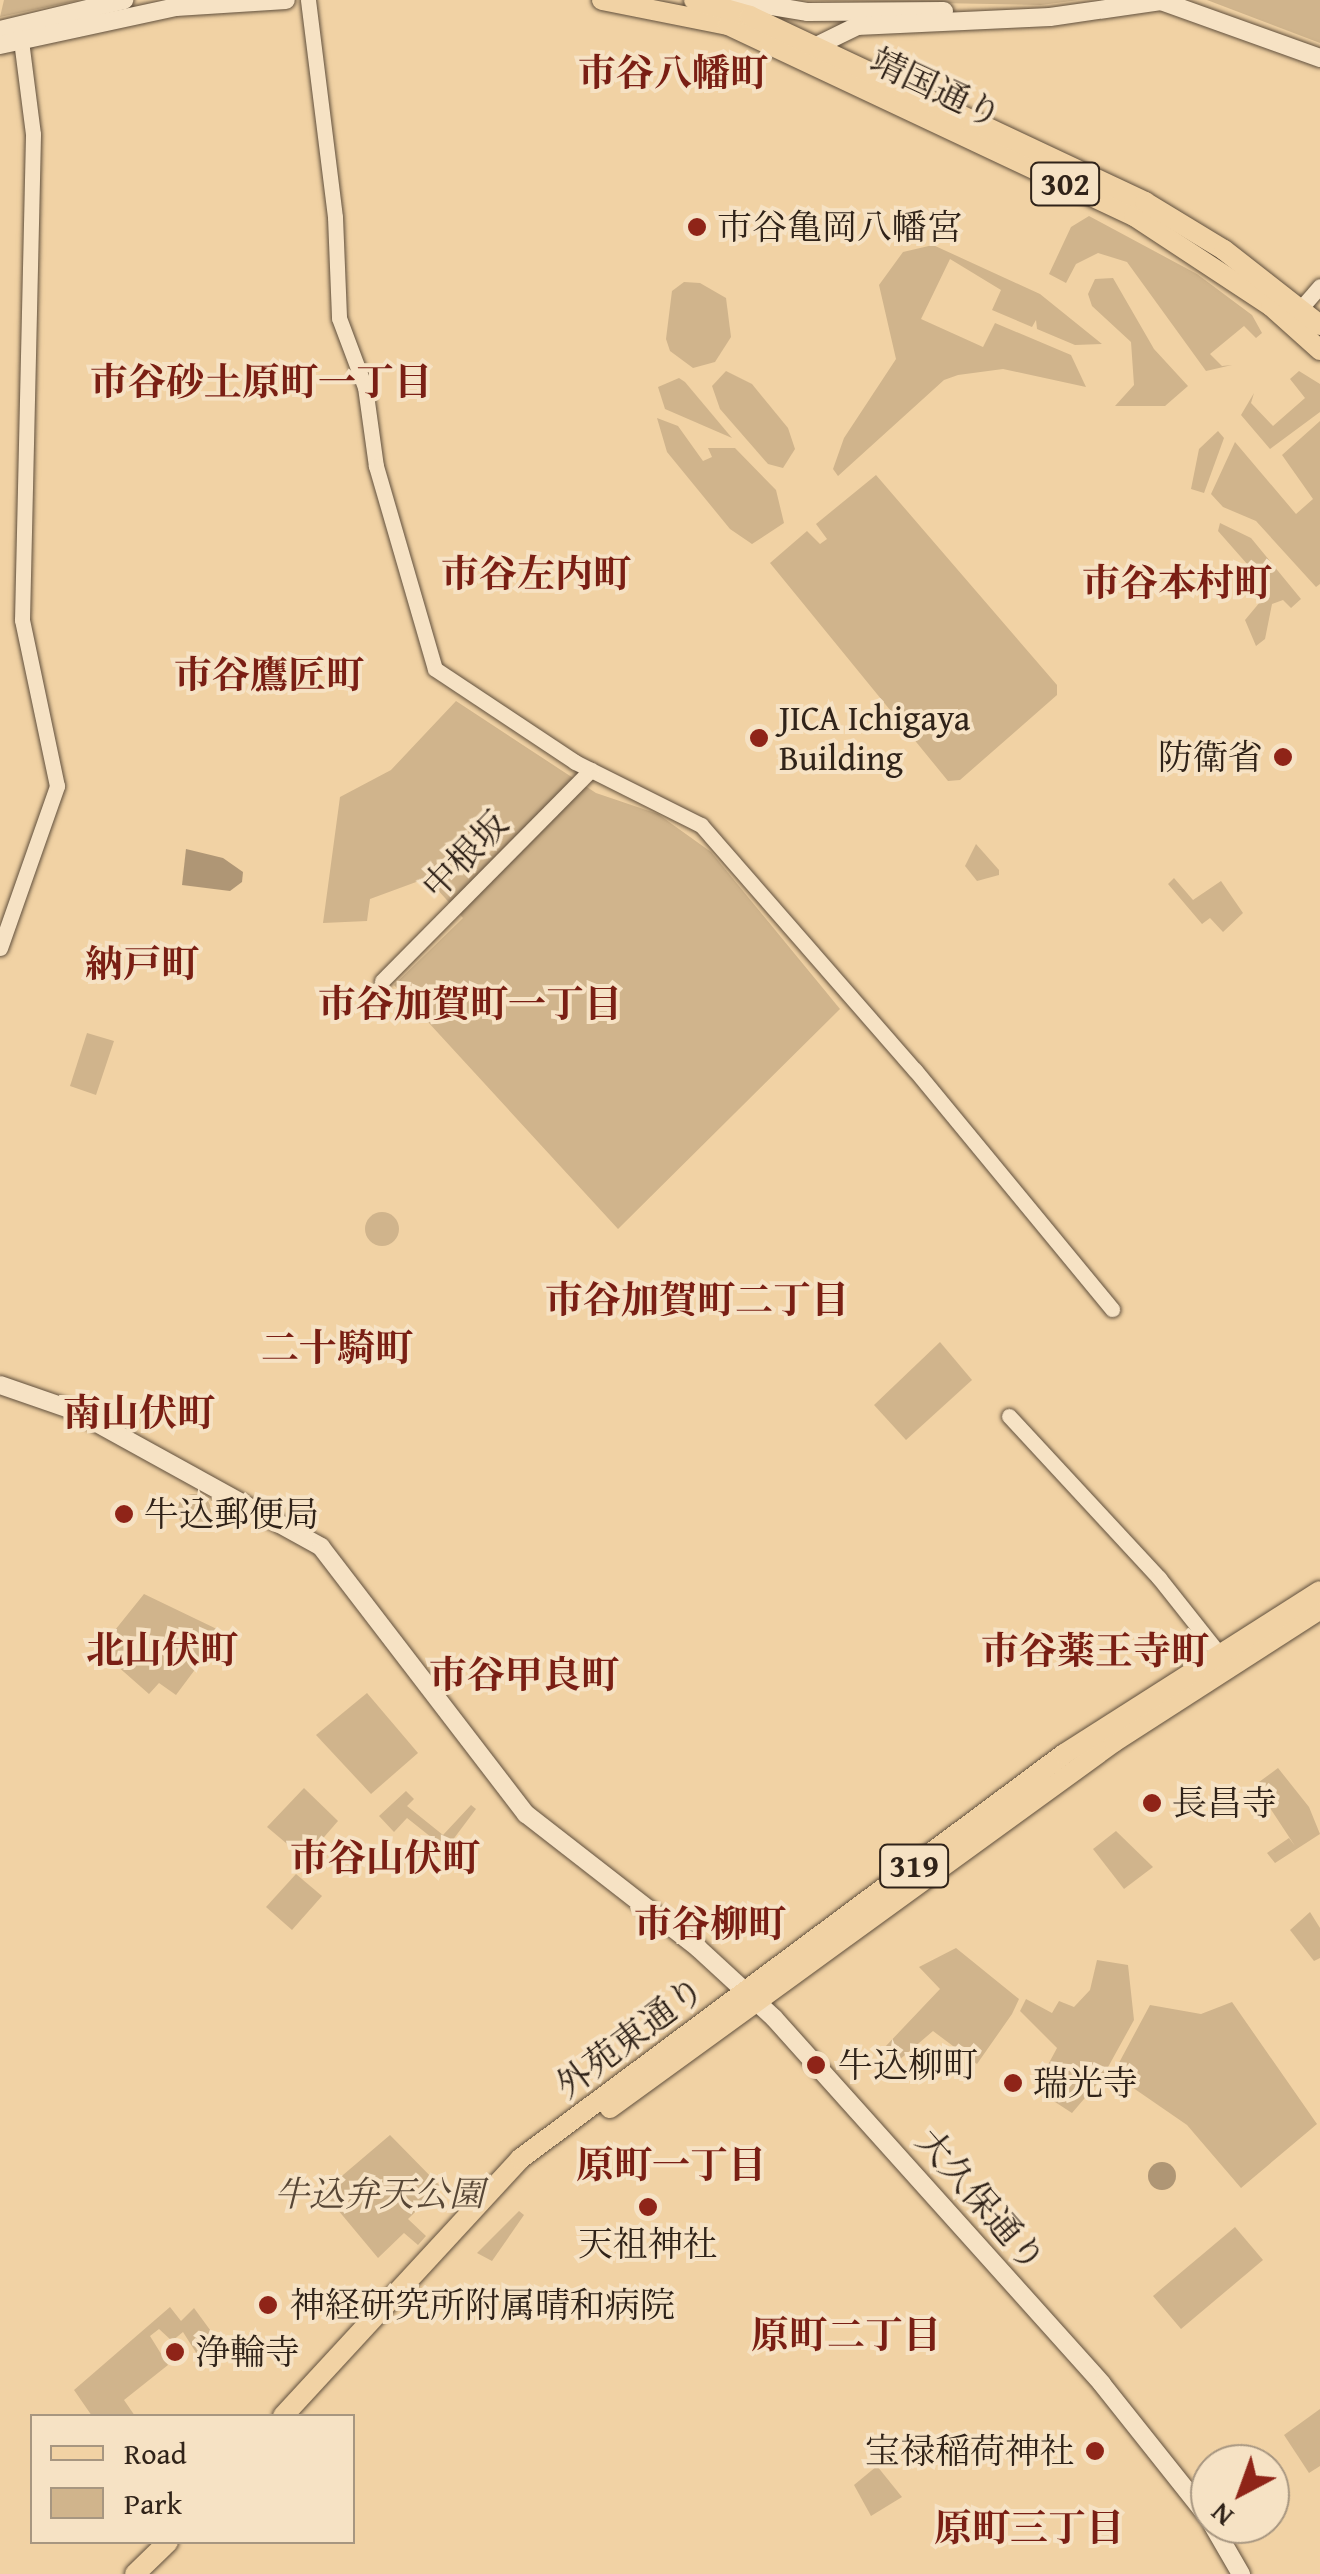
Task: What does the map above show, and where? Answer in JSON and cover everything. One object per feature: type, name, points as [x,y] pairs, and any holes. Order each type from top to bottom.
[{"type":"main road","points":[[0,45],[13,32],[124,0]]},
{"type":"main road","points":[[13,32],[176,7],[286,0]]},
{"type":"main road","name":"靖国通り","points":[[602,0],[711,20],[789,54],[1134,216],[1320,325]]},
{"type":"main road","name":"靖国通り","points":[[694,0],[814,46],[1146,202],[1296,314],[1320,350]]},
{"type":"main road","points":[[736,0],[835,13],[1011,9],[1090,0]]},
{"type":"main road","points":[[1200,0],[1320,48]]},
{"type":"main road","points":[[789,54],[857,26],[1050,17],[1161,1],[1320,58]]},
{"type":"main road","name":"大久保通り","points":[[0,1386],[76,1411],[317,1544],[526,1814],[753,1997],[1102,2384],[1190,2495]]},
{"type":"main road","name":"外苑東通り","points":[[285,2414],[520,2159],[1320,1591]]},
{"type":"main road","name":"外苑東通り","points":[[1224,1660],[1320,1609]]},
{"type":"main road","name":"外苑東通り","points":[[520,2159],[582,2128],[687,2056],[714,2037],[753,1997]]},
{"type":"main road","points":[[136,2574],[166,2544]]},
{"type":"main road","name":"大久保通り","points":[[1224,2544],[1241,2574]]},
{"type":"street","points":[[308,0],[335,217],[339,318],[365,388],[376,466],[418,595],[429,659],[444,676],[591,770],[672,806],[713,837],[1112,1310]]},
{"type":"street","points":[[0,948],[57,786],[22,620],[33,134],[13,32]]},
{"type":"street","points":[[1296,314],[1320,286]]},
{"type":"street","name":"中根坂","points":[[382,981],[591,770]]},
{"type":"street","points":[[1008,1416],[1159,1578],[1224,1660]]},
{"type":"green space","points":[[4,0],[80,0],[0,17]]},
{"type":"green space","points":[[773,0],[1079,0],[1041,5]]},
{"type":"green space","points":[[1207,0],[1320,0],[1320,43]]},
{"type":"green space","points":[[1089,216],[1197,274],[1252,315],[1262,333],[1256,338],[1244,326],[1210,354],[1222,366],[1232,365],[1206,371],[1127,262],[1098,253],[1076,264],[1066,283],[1049,274],[1071,227]]},
{"type":"green space","points":[[933,245],[1040,294],[1102,344],[1075,345],[1037,329],[1036,320],[1032,327],[992,310],[1001,290],[950,259],[921,319],[983,347],[995,323],[1071,355],[1086,387],[1003,369],[944,380],[838,476],[833,469],[844,438],[896,359],[879,285],[903,252]]},
{"type":"green space","points":[[1113,278],[1154,349],[1188,386],[1165,406],[1115,406],[1134,385],[1131,342],[1092,306],[1088,294],[1095,279]]},
{"type":"green space","points":[[684,282],[700,283],[726,298],[731,337],[715,362],[693,368],[670,351],[666,339],[672,291]]},
{"type":"green space","points":[[726,371],[752,384],[788,428],[795,449],[783,468],[768,464],[720,409],[712,386]]},
{"type":"green space","points":[[1299,371],[1320,384],[1320,412],[1270,449],[1241,415],[1254,393],[1251,403],[1273,426],[1305,398],[1290,379]]},
{"type":"green space","points":[[679,378],[732,438],[665,409],[658,387]]},
{"type":"green space","points":[[657,418],[678,426],[703,461],[712,457],[708,448],[735,448],[776,490],[784,523],[752,544],[730,529],[667,452]]},
{"type":"green space","points":[[1320,421],[1320,584],[1316,587],[1256,521],[1223,507],[1211,494],[1235,442],[1296,514],[1313,499],[1282,455]]},
{"type":"green space","points":[[1218,431],[1224,438],[1204,493],[1191,489],[1199,449]]},
{"type":"green space","points":[[876,475],[1057,685],[1057,695],[960,780],[948,781],[770,563],[807,531],[820,544],[827,539],[816,524]]},
{"type":"green space","points":[[1220,523],[1251,538],[1301,599],[1291,608],[1283,600],[1272,604],[1265,639],[1256,646],[1245,620],[1270,590],[1218,531]]},
{"type":"green space","points":[[456,701],[596,793],[658,814],[711,852],[840,1009],[618,1229],[394,985],[463,918],[427,878],[370,899],[367,921],[323,923],[340,797],[391,770]]},
{"type":"green space","points":[[976,844],[999,875],[977,881],[965,866]]},
{"type":"green space","points":[[1174,878],[1193,900],[1221,881],[1243,913],[1223,932],[1210,918],[1202,924],[1168,884]]},
{"type":"green space","points":[[87,1033],[114,1041],[96,1095],[70,1086]]},
{"type":"green space","points":[[382,1212],[394,1217],[399,1229],[394,1241],[382,1246],[370,1241],[365,1229],[370,1217]]},
{"type":"green space","points":[[940,1342],[972,1380],[906,1440],[874,1405]]},
{"type":"green space","points":[[194,1494],[206,1499],[211,1511],[206,1523],[194,1528],[182,1523],[177,1511],[182,1499]]},
{"type":"green space","points":[[144,1594],[223,1632],[176,1695],[159,1683],[149,1694],[99,1650]]},
{"type":"green space","points":[[367,1693],[418,1753],[371,1794],[316,1735]]},
{"type":"green space","points":[[1278,1768],[1309,1807],[1320,1834],[1275,1863],[1267,1853],[1289,1838],[1295,1846],[1255,1785]]},
{"type":"green space","points":[[304,1788],[338,1821],[305,1859],[267,1827]]},
{"type":"green space","points":[[406,1791],[414,1799],[407,1806],[443,1835],[471,1805],[476,1809],[446,1849],[407,1818],[394,1832],[379,1816]]},
{"type":"green space","points":[[1116,1831],[1153,1867],[1124,1889],[1093,1849]]},
{"type":"green space","points":[[296,1874],[322,1896],[292,1930],[266,1907]]},
{"type":"green space","points":[[1310,1912],[1320,1928],[1320,1958],[1314,1961],[1290,1930]]},
{"type":"green space","points":[[956,1948],[1019,1999],[1012,2014],[977,2064],[933,2031],[898,2061],[885,2047],[940,1989],[919,1967]]},
{"type":"green space","points":[[1097,1960],[1128,1965],[1134,2020],[1102,2078],[1072,2113],[1035,2089],[1057,2048],[1020,2011],[1026,1999],[1052,2013],[1059,2001],[1074,2007],[1090,1990]]},
{"type":"green space","points":[[1232,2002],[1317,2124],[1241,2188],[1187,2125],[1113,2074],[1150,2005],[1201,2014]]},
{"type":"green space","name":"牛込弁天公園","points":[[390,2135],[441,2187],[408,2219],[426,2236],[418,2245],[404,2233],[378,2258],[323,2192]]},
{"type":"green space","points":[[519,2211],[524,2215],[492,2261],[477,2253]]},
{"type":"green space","points":[[1235,2227],[1263,2260],[1181,2329],[1153,2296]]},
{"type":"green space","points":[[170,2307],[181,2321],[194,2308],[224,2349],[202,2362],[183,2332],[172,2341],[159,2329],[150,2336],[168,2365],[124,2400],[134,2414],[91,2414],[74,2390]]},
{"type":"green space","points":[[1320,2409],[1320,2466],[1309,2473],[1284,2435]]},
{"type":"green space","points":[[877,2466],[902,2497],[871,2516],[854,2485]]},
{"type":"shaded area","points":[[186,849],[223,858],[243,872],[242,882],[230,891],[182,885]]},
{"type":"shaded area","points":[[1162,2162],[1172,2166],[1176,2176],[1172,2186],[1162,2190],[1152,2186],[1148,2176],[1152,2166]]},
{"type":"place","name":"市谷亀岡八幡宮","points":[[697,227]]},
{"type":"place","name":"JICA Ichigaya Building","points":[[759,738]]},
{"type":"place","name":"防衛省","points":[[1283,757]]},
{"type":"place","name":"牛込郵便局","points":[[124,1514]]},
{"type":"place","name":"長昌寺","points":[[1152,1803]]},
{"type":"place","name":"牛込柳町","points":[[816,2065]]},
{"type":"place","name":"瑞光寺","points":[[1013,2083]]},
{"type":"place","name":"天祖神社","points":[[648,2207]]},
{"type":"place","name":"神経研究所附属晴和病院","points":[[268,2305]]},
{"type":"place","name":"浄輪寺","points":[[175,2352]]},
{"type":"place","name":"宝禄稲荷神社","points":[[1095,2451]]},
{"type":"district","name":"市谷八幡町","points":[[673,73]]},
{"type":"district","name":"市谷砂土原町一丁目","points":[[261,382]]},
{"type":"district","name":"市谷左内町","points":[[536,574]]},
{"type":"district","name":"市谷本村町","points":[[1177,583]]},
{"type":"district","name":"市谷鷹匠町","points":[[269,675]]},
{"type":"district","name":"納戸町","points":[[142,964]]},
{"type":"district","name":"市谷加賀町一丁目","points":[[470,1004]]},
{"type":"district","name":"市谷加賀町二丁目","points":[[697,1300]]},
{"type":"district","name":"二十騎町","points":[[337,1348]]},
{"type":"district","name":"南山伏町","points":[[139,1413]]},
{"type":"district","name":"北山伏町","points":[[162,1650]]},
{"type":"district","name":"市谷薬王寺町","points":[[1095,1651]]},
{"type":"district","name":"市谷甲良町","points":[[524,1675]]},
{"type":"district","name":"市谷山伏町","points":[[385,1858]]},
{"type":"district","name":"市谷柳町","points":[[710,1924]]},
{"type":"district","name":"原町一丁目","points":[[671,2165]]},
{"type":"district","name":"原町二丁目","points":[[846,2335]]},
{"type":"district","name":"原町三丁目","points":[[1029,2528]]}]
